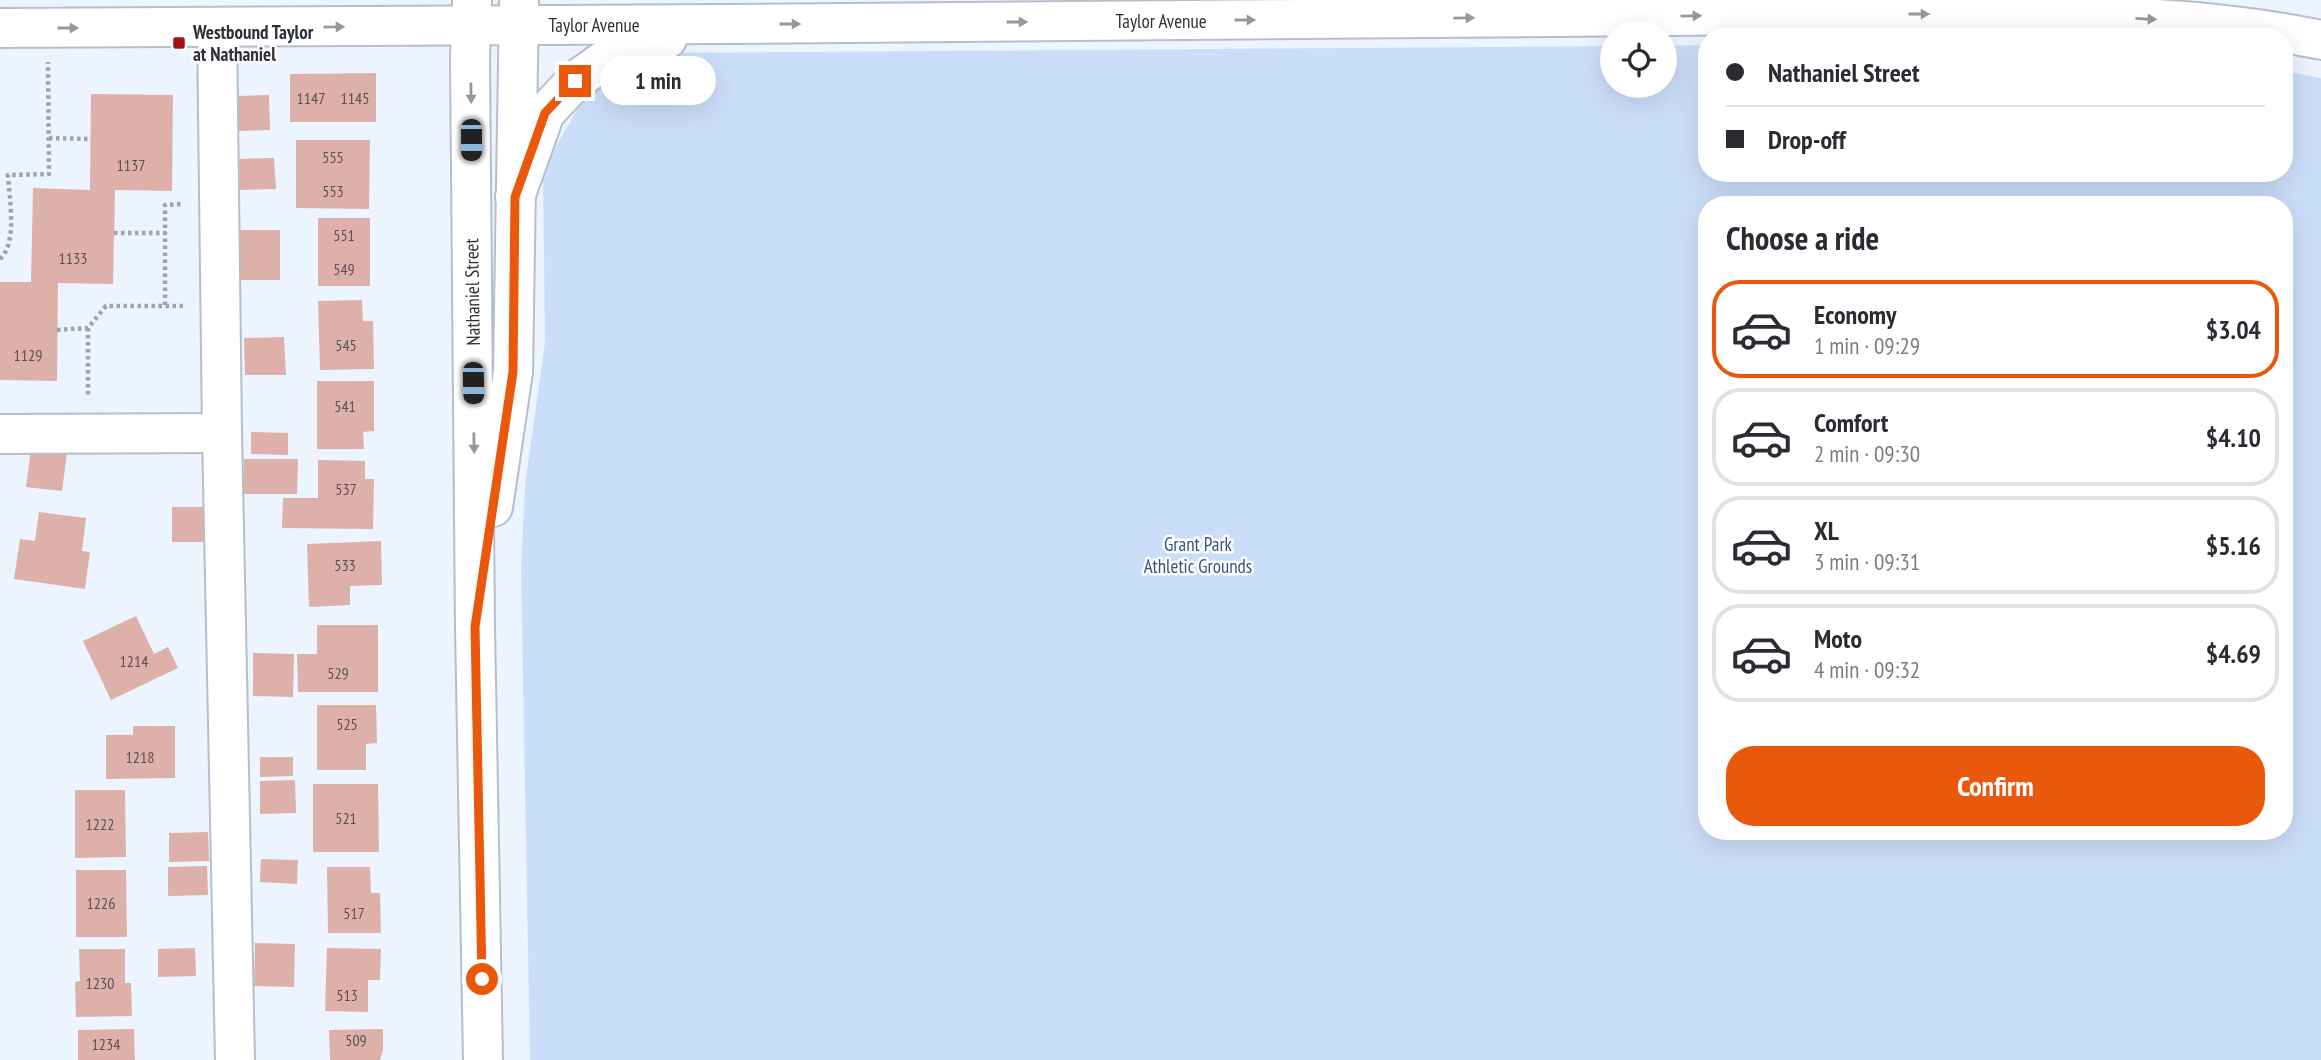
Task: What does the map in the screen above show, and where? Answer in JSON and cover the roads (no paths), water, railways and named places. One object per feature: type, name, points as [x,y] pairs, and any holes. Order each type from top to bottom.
[{"type":"main road","name":"Taylor Avenue","points":[[0,28],[217,28],[471,12],[721,24],[1396,10],[2060,15],[2192,21],[2240,28]]},
{"type":"main road","name":"Nathaniel Street","points":[[471,12],[475,627],[483,1060]]},
{"type":"main road","name":"Nathaniel Street","points":[[475,627],[513,372],[518,13]]},
{"type":"main road","points":[[515,197],[545,113],[575,81],[616,52],[721,24]]},
{"type":"main road","points":[[217,28],[235,1060]]},
{"type":"main road","name":"Taylor Avenue","points":[[2293,36],[2321,40]]},
{"type":"main road","points":[[0,434],[222,433]]},
{"type":"place","name":"Westbound Taylor at Nathaniel","points":[[179,43]]},
{"type":"park label","name":"Grant Park Athletic Grounds","points":[[1198,555]]}]
